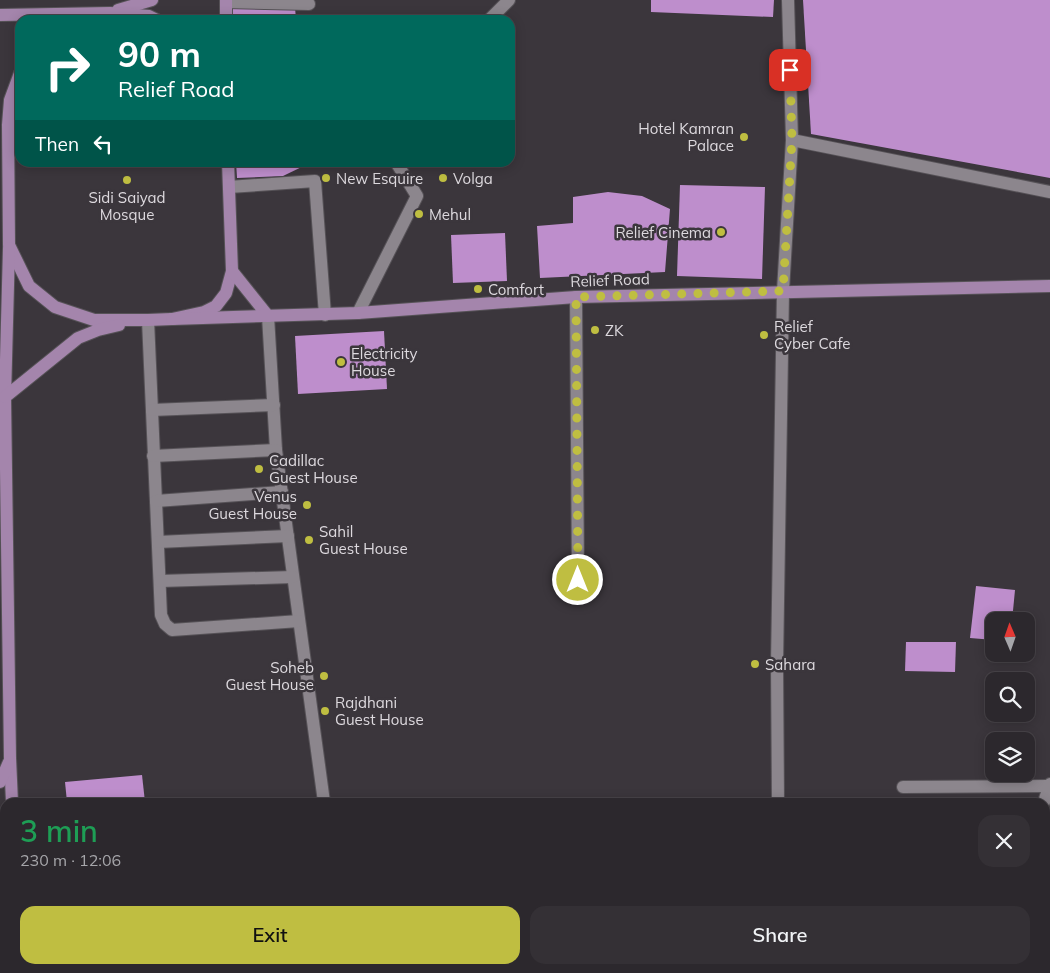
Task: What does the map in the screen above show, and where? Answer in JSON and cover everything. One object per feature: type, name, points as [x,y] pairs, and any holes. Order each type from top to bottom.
[{"type":"main road","points":[[101,15],[152,0]]},
{"type":"main road","points":[[226,1],[226,15]]},
{"type":"main road","points":[[0,15],[110,13],[136,15]]},
{"type":"main road","points":[[12,798],[5,397],[9,246],[8,125],[10,100],[15,86]]},
{"type":"main road","points":[[0,107],[8,125]]},
{"type":"main road","points":[[9,246],[29,286],[55,307],[94,320],[172,319],[204,312],[216,306],[226,293],[232,271],[228,167]]},
{"type":"main road","points":[[232,271],[268,316]]},
{"type":"main road","name":"Relief Road","points":[[172,319],[358,313],[576,297],[1050,286]]},
{"type":"main road","points":[[5,397],[78,338],[98,330],[148,320]]},
{"type":"main road","points":[[0,782],[10,758]]},
{"type":"street","points":[[493,15],[509,0]]},
{"type":"street","points":[[778,798],[777,664],[783,291],[792,140],[788,0]]},
{"type":"street","points":[[226,1],[309,4]]},
{"type":"street","points":[[792,140],[1050,192]]},
{"type":"street","points":[[358,313],[417,196],[399,167]]},
{"type":"street","points":[[229,187],[315,181],[325,314]]},
{"type":"street","points":[[576,297],[578,580]]},
{"type":"street","points":[[268,316],[276,450],[323,798]]},
{"type":"street","points":[[148,320],[153,456],[162,616],[165,624],[172,630],[299,621]]},
{"type":"street","points":[[152,410],[274,406]]},
{"type":"street","points":[[153,456],[276,450]]},
{"type":"street","points":[[156,501],[282,492]]},
{"type":"street","points":[[158,542],[288,536]]},
{"type":"street","points":[[160,581],[293,577]]},
{"type":"street","points":[[903,787],[1050,785],[1045,798]]},
{"type":"building","points":[[651,0],[774,0],[773,17],[651,12]]},
{"type":"building","points":[[803,0],[1050,0],[1050,178],[811,134]]},
{"type":"building","points":[[295,7],[296,15],[231,15],[232,9]]},
{"type":"building","points":[[236,167],[302,167],[283,176],[237,178]]},
{"type":"building","name":"Relief Cinema","points":[[680,185],[765,187],[762,279],[677,276]]},
{"type":"building","points":[[608,192],[642,196],[670,209],[665,272],[540,278],[537,226],[573,223],[573,197]]},
{"type":"building","points":[[505,233],[507,281],[453,283],[451,235]]},
{"type":"building","name":"Electricity House","points":[[384,331],[387,389],[298,394],[295,336]]},
{"type":"building","points":[[976,586],[1015,590],[1013,612],[985,612],[985,639],[970,638]]},
{"type":"building","points":[[906,642],[956,642],[955,672],[905,671]]},
{"type":"building","points":[[142,775],[145,798],[67,798],[65,782]]},
{"type":"place","name":"Hotel Kamran Palace","points":[[744,137]]},
{"type":"place","name":"New Esquire","points":[[326,178]]},
{"type":"place","name":"Volga","points":[[443,178]]},
{"type":"place","name":"Sidi Saiyad Mosque","points":[[127,180]]},
{"type":"place","name":"Mehul","points":[[419,214]]},
{"type":"place","name":"Relief Cinema","points":[[721,232]]},
{"type":"place","name":"Comfort","points":[[478,289]]},
{"type":"place","name":"ZK","points":[[595,330]]},
{"type":"place","name":"Relief Cyber Cafe","points":[[764,335]]},
{"type":"place","name":"Electricity House","points":[[341,362]]},
{"type":"place","name":"Cadillac Guest House","points":[[259,469]]},
{"type":"place","name":"Venus Guest House","points":[[307,505]]},
{"type":"place","name":"Sahil Guest House","points":[[309,540]]},
{"type":"place","name":"Sahara","points":[[755,664]]},
{"type":"place","name":"Soheb Guest House","points":[[324,676]]},
{"type":"place","name":"Rajdhani Guest House","points":[[325,711]]},
{"type":"route","points":[[578,580],[576,297],[783,291],[792,140],[790,70]]}]
